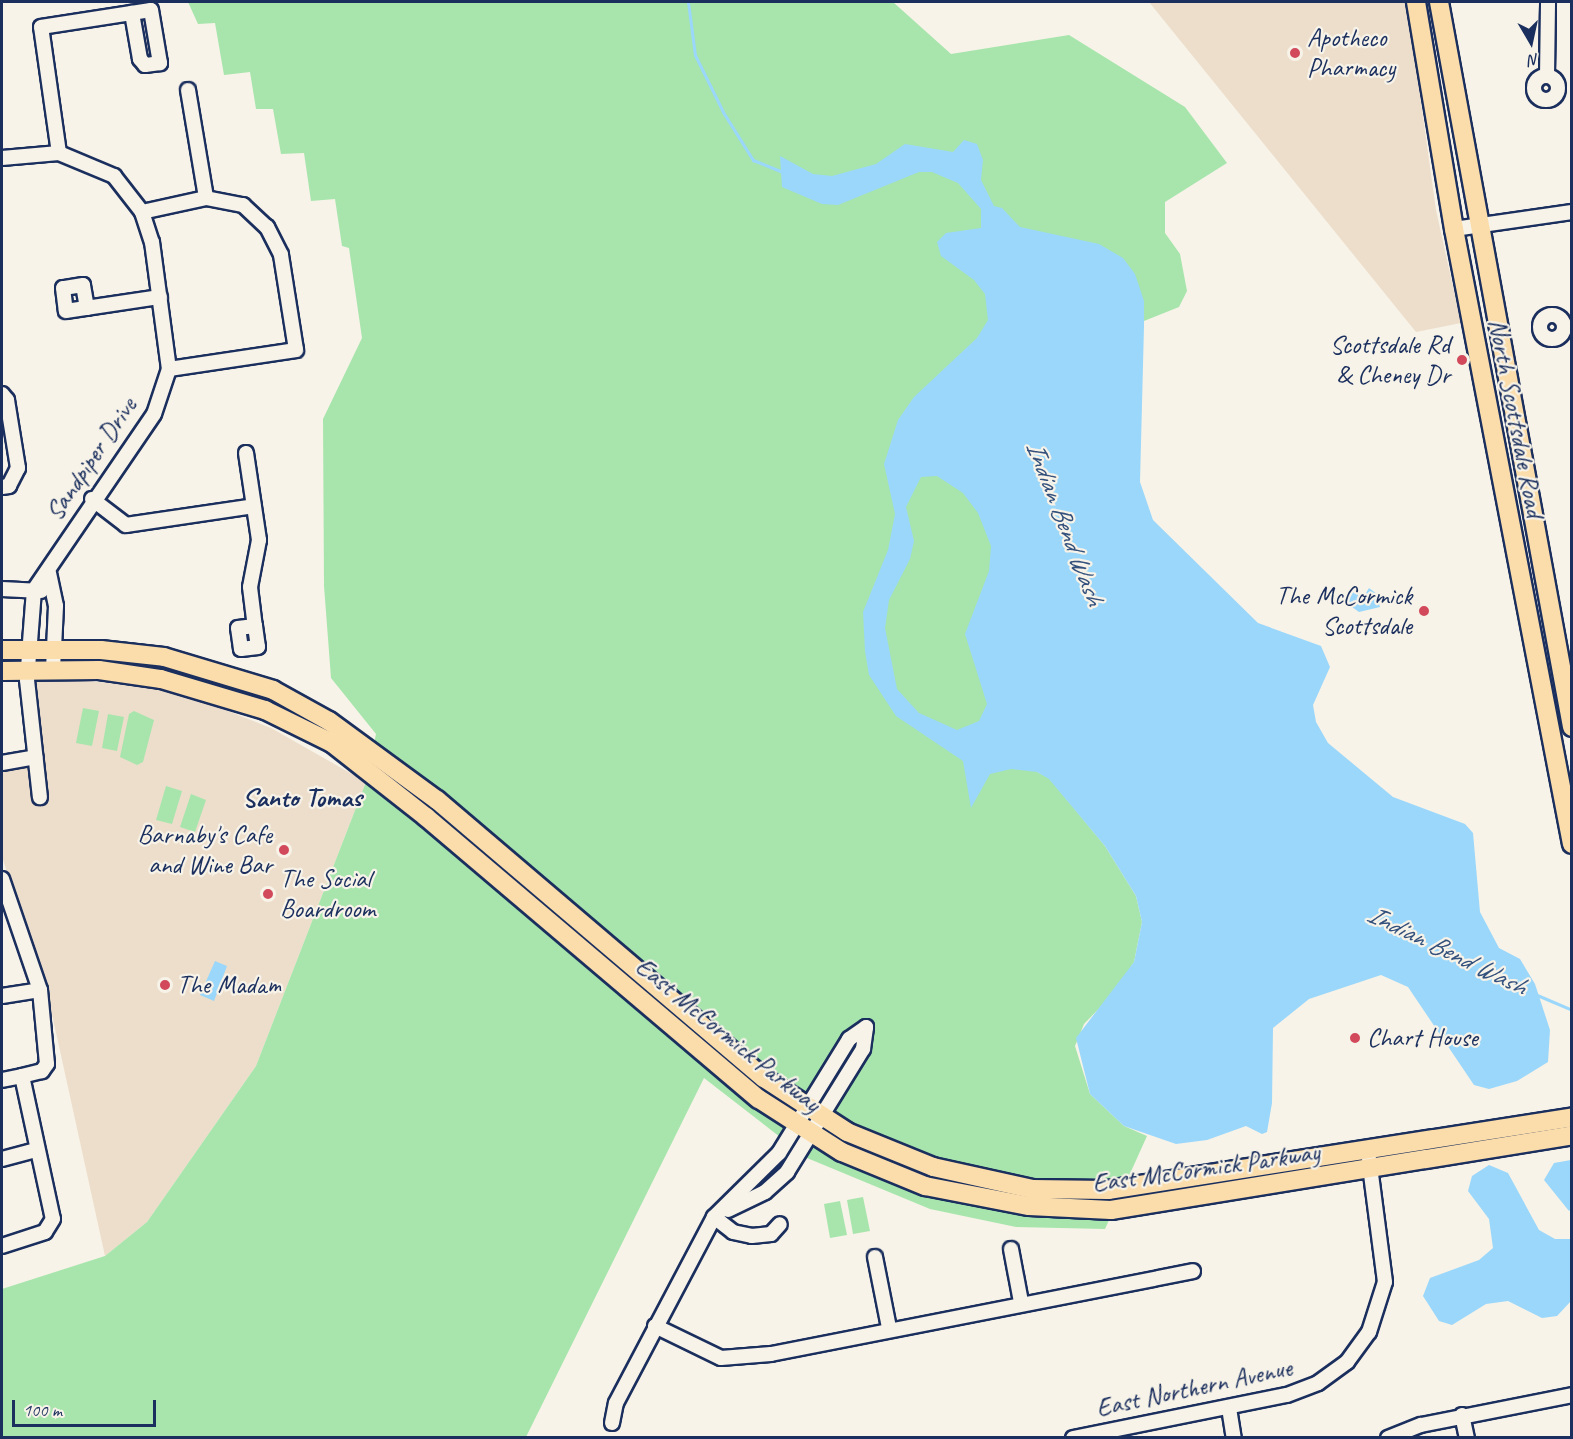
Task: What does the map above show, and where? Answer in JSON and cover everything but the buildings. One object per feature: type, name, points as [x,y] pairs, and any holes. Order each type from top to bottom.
[{"type":"main road","name":"North Scottsdale Road","points":[[1416,2],[1454,229],[1572,844]]},
{"type":"main road","name":"North Scottsdale Road","points":[[1439,2],[1477,226],[1572,727]]},
{"type":"main road","name":"East McCormick Parkway","points":[[2,650],[28,647],[54,648],[164,657],[273,690],[325,730],[759,1100],[805,1131],[879,1169],[925,1186],[1111,1210],[1371,1170],[1572,1135]]},
{"type":"main road","name":"East McCormick Parkway","points":[[2,670],[53,669],[151,677],[214,692],[325,730],[437,800],[764,1078],[816,1114],[885,1151],[1030,1198],[1107,1190],[1572,1117]]},
{"type":"street","points":[[1547,76],[1548,2]]},
{"type":"street","points":[[59,153],[41,27],[132,13]]},
{"type":"street","points":[[188,90],[206,198]]},
{"type":"street","name":"Sandpiper Drive","points":[[2,158],[59,153],[114,176],[142,212],[160,297],[169,369],[154,414],[92,499],[49,573],[34,590]]},
{"type":"street","points":[[142,212],[206,198],[243,205],[267,227],[281,255],[296,350],[169,369]]},
{"type":"street","points":[[1454,229],[1572,212]]},
{"type":"street","points":[[87,308],[160,297]]},
{"type":"street","points":[[2,394],[7,400],[18,468],[9,486],[2,487]]},
{"type":"street","points":[[246,453],[260,540],[250,587],[255,626]]},
{"type":"street","points":[[92,499],[126,525],[254,506]]},
{"type":"street","points":[[49,573],[54,592],[53,669]]},
{"type":"street","points":[[2,589],[54,592]]},
{"type":"street","points":[[34,590],[27,668],[40,797]]},
{"type":"street","points":[[2,763],[35,757]]},
{"type":"street","points":[[2,879],[8,915],[40,990],[47,1064],[42,1071],[2,1080]]},
{"type":"street","points":[[2,996],[40,990]]},
{"type":"street","points":[[612,1424],[616,1403],[714,1217],[779,1153],[805,1131],[863,1049],[866,1027],[849,1039],[816,1114]]},
{"type":"street","points":[[2,1246],[45,1232],[52,1225],[22,1076]]},
{"type":"street","points":[[2,1160],[36,1150]]},
{"type":"street","name":"East Northern Avenue","points":[[1073,1437],[1229,1407],[1312,1387],[1347,1362],[1369,1332],[1385,1282],[1367,1151]]},
{"type":"street","points":[[714,1217],[733,1232],[753,1236],[771,1234],[780,1224]]},
{"type":"street","points":[[1011,1248],[1021,1302]]},
{"type":"street","points":[[875,1257],[889,1328]]},
{"type":"street","points":[[655,1326],[721,1358],[771,1354],[1021,1302],[1193,1271]]},
{"type":"street","points":[[1389,1437],[1462,1415],[1572,1395]]},
{"type":"street","points":[[1229,1407],[1234,1437]]},
{"type":"street","points":[[1462,1415],[1467,1437]]},
{"type":"shaded area","points":[[1149,2],[1407,2],[1436,210],[1461,323],[1416,332]]},
{"type":"shaded area","points":[[30,674],[177,691],[271,728],[366,782],[256,1066],[147,1222],[105,1256],[46,987],[2,857],[2,771],[36,765]]},
{"type":"green space","points":[[188,2],[893,2],[951,54],[1069,35],[1185,107],[1227,163],[1165,202],[1165,233],[1180,254],[1187,291],[1179,307],[1029,367],[1037,772],[1049,778],[1105,846],[1136,896],[1142,922],[1134,962],[1114,993],[1084,1024],[1075,1046],[1090,1094],[1124,1126],[1147,1136],[1105,1229],[1016,1227],[930,1209],[807,1158],[704,1078],[526,1437],[2,1437],[2,1289],[105,1256],[147,1222],[256,1066],[366,782],[376,734],[331,678],[324,586],[323,419],[362,338],[349,248],[342,246],[335,199],[311,201],[304,153],[281,154],[273,109],[256,109],[250,72],[224,75],[215,23],[198,24]]},
{"type":"green space","points":[[83,708],[99,711],[92,746],[76,743]]},
{"type":"green space","points":[[134,711],[154,720],[143,762],[137,765],[120,757],[129,714]]},
{"type":"green space","points":[[108,714],[124,717],[117,751],[102,748]]},
{"type":"green space","points":[[166,786],[182,791],[172,824],[156,820]]},
{"type":"green space","points":[[191,794],[206,800],[195,832],[180,827]]},
{"type":"green space","points":[[863,1197],[870,1231],[853,1234],[847,1200]]},
{"type":"green space","points":[[840,1201],[847,1235],[830,1238],[824,1204]]},
{"type":"water","points":[[964,140],[977,144],[983,160],[981,180],[994,206],[1002,208],[1020,227],[1099,244],[1123,258],[1135,274],[1144,301],[1140,482],[1153,520],[1258,623],[1321,646],[1330,667],[1313,705],[1316,722],[1328,743],[1393,797],[1465,824],[1473,833],[1480,912],[1499,948],[1520,959],[1535,984],[1550,1030],[1548,1062],[1517,1081],[1489,1089],[1474,1085],[1408,987],[1381,975],[1309,999],[1273,1028],[1272,1103],[1267,1132],[1262,1134],[1246,1126],[1207,1140],[1176,1144],[1124,1126],[1090,1094],[1076,1038],[1134,962],[1142,922],[1136,896],[1105,846],[1049,779],[1037,772],[1011,769],[990,774],[971,808],[963,761],[896,716],[869,675],[865,651],[863,612],[888,550],[895,514],[884,464],[898,420],[914,397],[977,338],[988,320],[985,294],[974,280],[941,256],[937,242],[946,233],[981,228],[981,209],[958,183],[932,172],[919,172],[838,205],[822,204],[782,187],[780,156],[813,174],[832,176],[876,164],[905,144],[953,152]],"holes":[[[937,476],[963,493],[978,513],[991,546],[989,571],[965,634],[987,704],[979,721],[957,730],[919,713],[897,689],[885,628],[889,600],[910,559],[914,541],[906,507],[921,477]]]},
{"type":"water","points":[[1369,588],[1377,594],[1380,607],[1359,612],[1345,602],[1352,591],[1363,598]]},
{"type":"water","points":[[215,961],[227,966],[214,1001],[200,995]]},
{"type":"water","points":[[1571,1160],[1572,1208],[1569,1211],[1544,1180],[1554,1163]]},
{"type":"water","points":[[1489,1165],[1508,1173],[1539,1230],[1555,1239],[1571,1239],[1571,1301],[1557,1316],[1542,1318],[1508,1301],[1486,1304],[1452,1325],[1439,1321],[1423,1296],[1430,1278],[1479,1260],[1493,1248],[1489,1219],[1468,1191],[1472,1176]]},
{"type":"waterway","name":"Indian Bend Wash","points":[[688,2],[695,55],[723,112],[753,160],[783,172]]},
{"type":"waterway","name":"Indian Bend Wash","points":[[1537,995],[1572,1010]]},
{"type":"place","name":"Apotheco Pharmacy","points":[[1295,53]]},
{"type":"place","name":"Scottsdale Rd & Cheney Dr","points":[[1462,360]]},
{"type":"place","name":"The McCormick Scottsdale","points":[[1424,611]]},
{"type":"place","name":"Barnaby's Cafe and Wine Bar","points":[[284,850]]},
{"type":"place","name":"The Social Boardroom","points":[[268,894]]},
{"type":"place","name":"The Madam","points":[[165,985]]},
{"type":"place","name":"Chart House","points":[[1355,1038]]},
{"type":"district","name":"Santo Tomas","points":[[302,798]]}]
